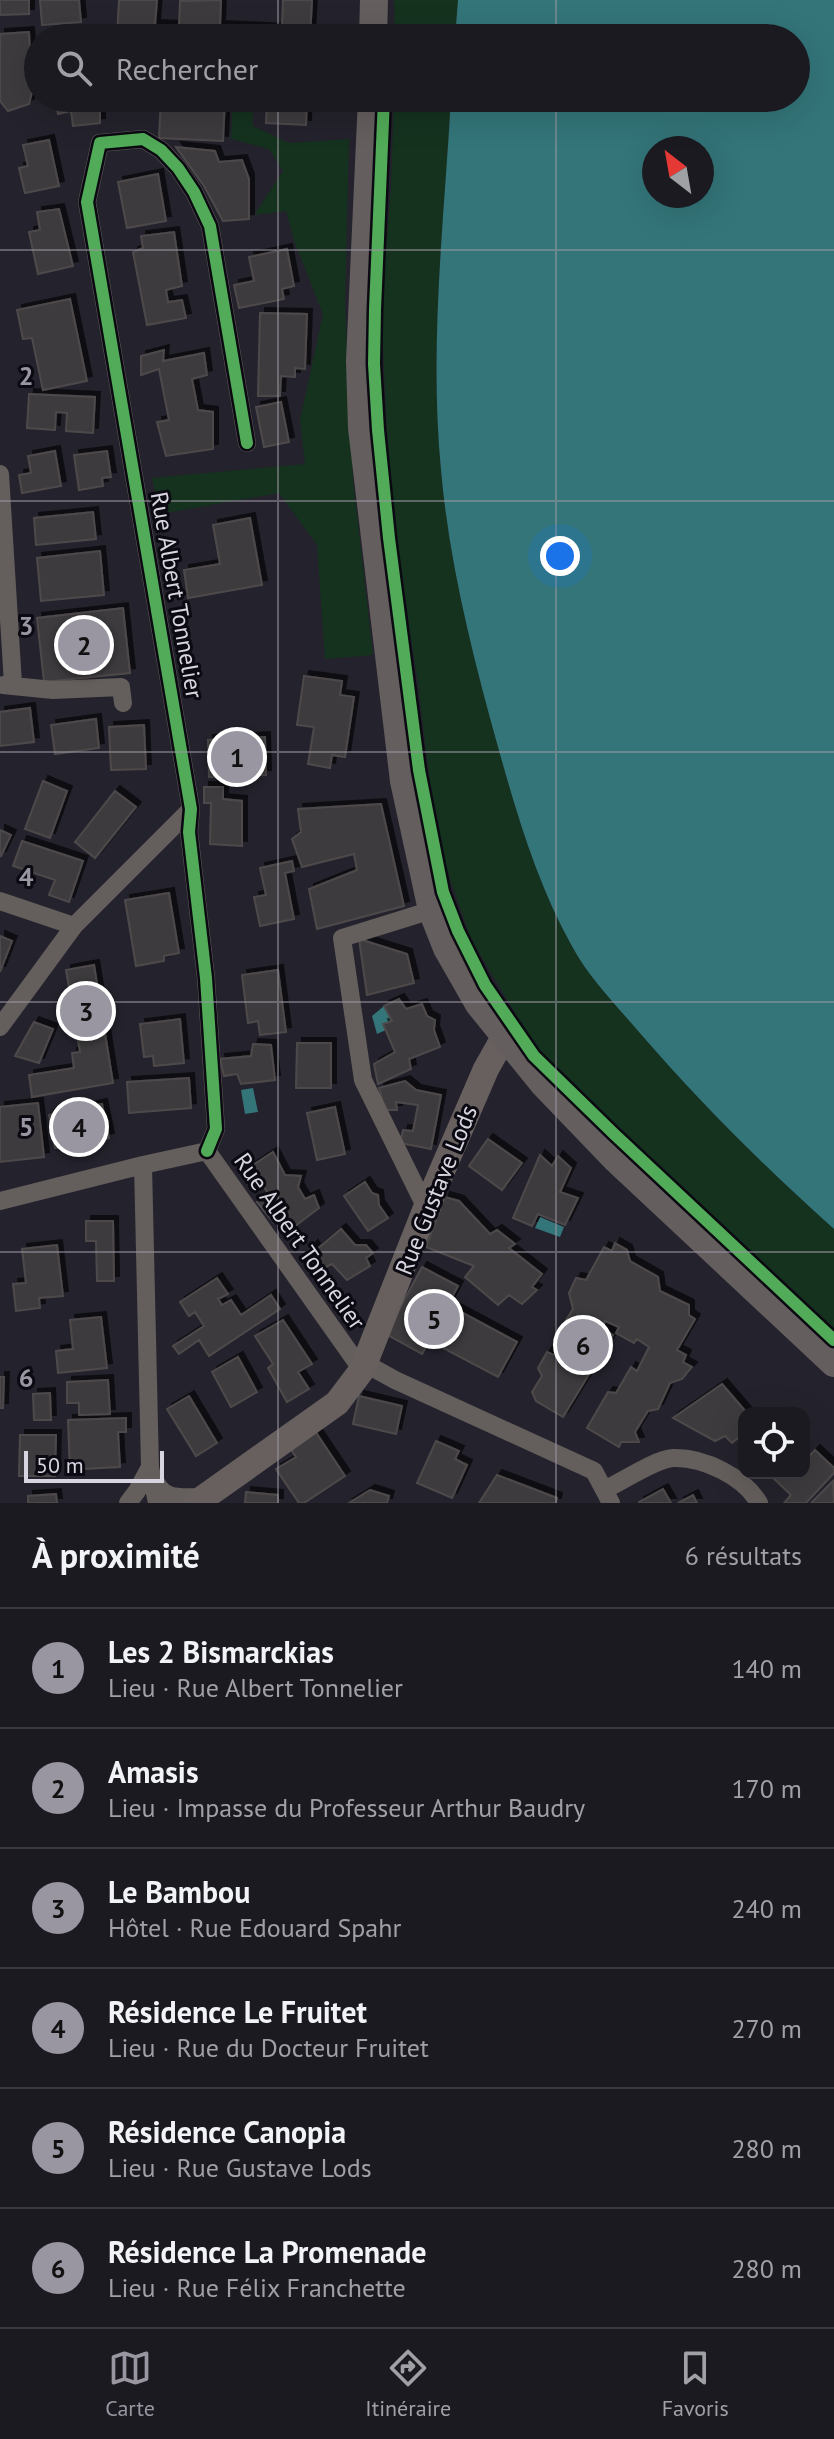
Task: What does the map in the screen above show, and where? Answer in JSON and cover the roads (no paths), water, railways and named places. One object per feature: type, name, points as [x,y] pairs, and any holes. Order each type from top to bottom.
[{"type":"main road","points":[[373,24],[374,0]]},
{"type":"main road","points":[[371,112],[360,361],[362,428],[404,781],[432,910],[447,948],[479,1004],[543,1083],[616,1159],[834,1363]]},
{"type":"street","name":"Rue Albert Tonnelier","points":[[247,443],[210,226],[194,192],[161,150],[143,139],[100,143],[87,202],[191,809],[189,832],[206,978],[216,1129],[207,1151],[364,1367]]},
{"type":"street","points":[[0,474],[6,685],[53,690],[121,687],[123,703]]},
{"type":"street","points":[[0,1027],[74,926],[191,809]]},
{"type":"street","points":[[0,901],[74,926]]},
{"type":"street","points":[[426,1208],[363,1080],[342,938],[432,910]]},
{"type":"street","name":"Rue Gustave Lods","points":[[200,1500],[337,1403],[364,1367],[426,1208],[486,1069],[504,1037]]},
{"type":"street","points":[[0,1201],[207,1151]]},
{"type":"street","points":[[143,1165],[150,1467],[157,1503]]},
{"type":"street","points":[[364,1367],[594,1471],[607,1496],[671,1458],[717,1467],[751,1489],[759,1503]]},
{"type":"street","points":[[150,1467],[158,1489],[171,1497],[200,1500]]},
{"type":"street","points":[[128,1503],[150,1467]]},
{"type":"water","points":[[458,0],[834,0],[834,1229],[733,1134],[595,981],[561,924],[539,875],[498,747],[456,575],[441,470],[437,330],[450,112],[810,112],[810,24],[456,24]]},
{"type":"water","points":[[384,1006],[393,1022],[377,1034],[372,1016]]},
{"type":"water","points":[[253,1088],[258,1112],[245,1114],[241,1090]]},
{"type":"water","points":[[540,1217],[564,1227],[560,1237],[535,1228]]},
{"type":"place","name":"Amasis","points":[[84,645]]},
{"type":"place","name":"Les 2 Bismarckias","points":[[237,757]]},
{"type":"place","name":"Le Bambou","points":[[86,1011]]},
{"type":"place","name":"Résidence Le Fruitet","points":[[79,1127]]},
{"type":"place","name":"Résidence Canopia","points":[[434,1319]]},
{"type":"place","name":"Résidence La Promenade","points":[[583,1345]]}]
